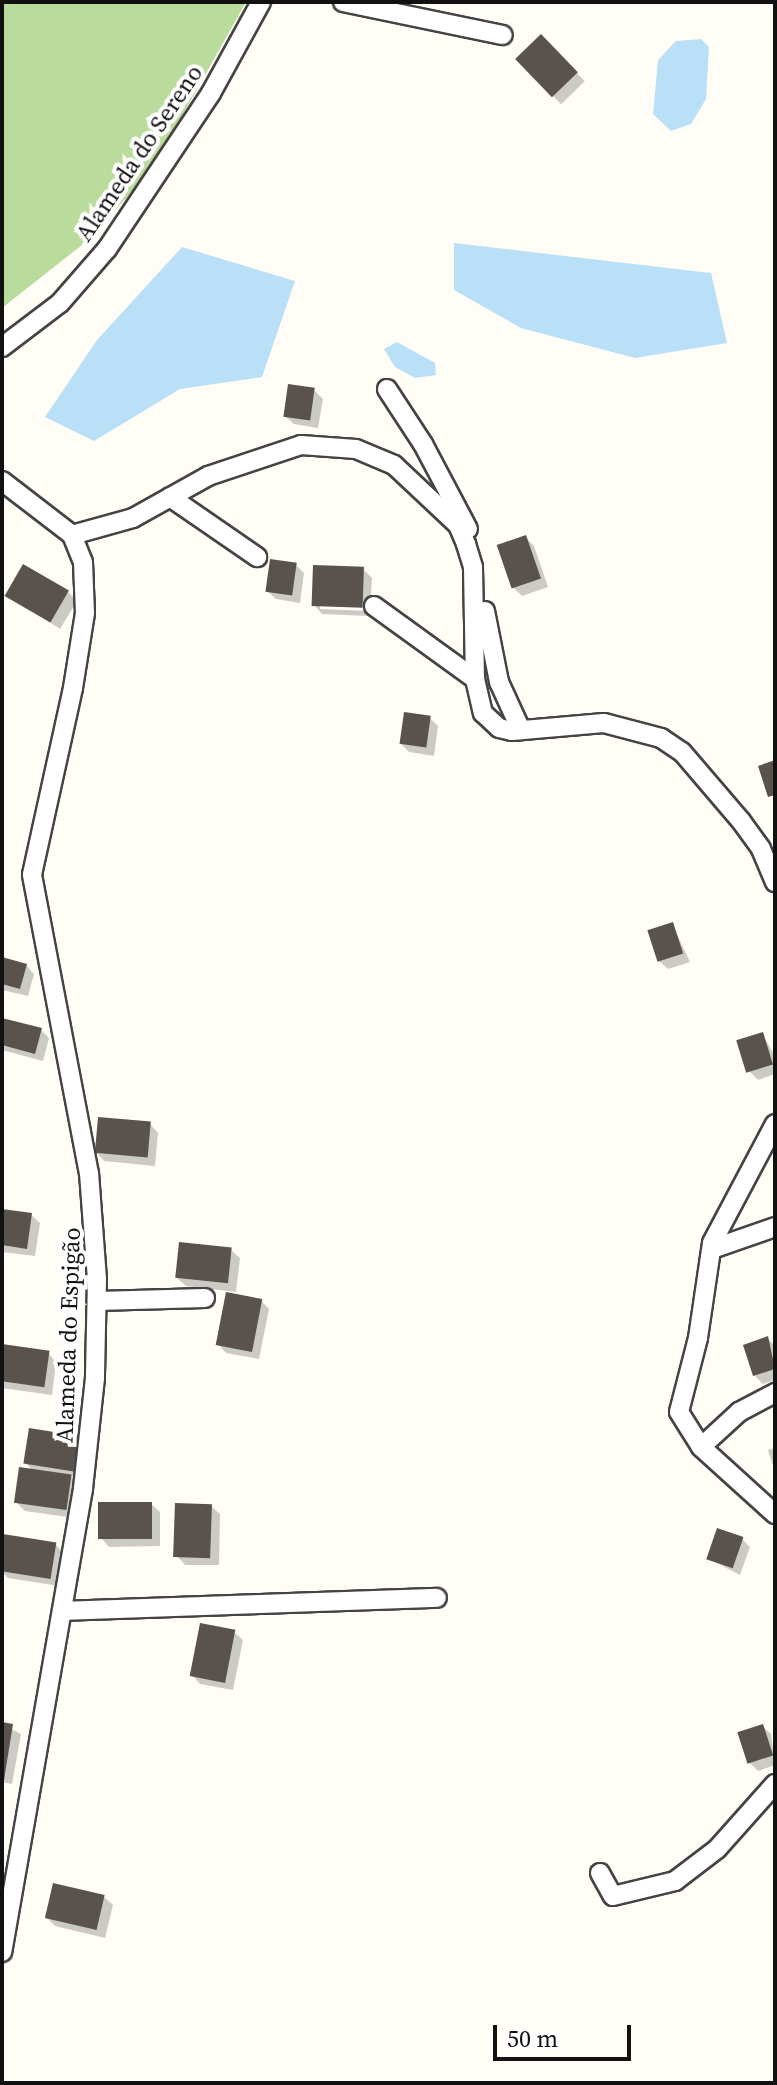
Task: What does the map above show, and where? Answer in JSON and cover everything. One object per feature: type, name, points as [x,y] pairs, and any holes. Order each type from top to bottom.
[{"type":"street","name":"Alameda do Sereno","points":[[2,347],[60,303],[116,237],[211,93],[261,2]]},
{"type":"street","points":[[343,2],[503,35]]},
{"type":"street","points":[[387,389],[423,444],[484,568],[484,606],[499,682],[521,730]]},
{"type":"street","points":[[2,481],[72,535],[133,518],[208,476],[301,445],[356,449],[394,465],[458,525],[466,544],[476,603],[475,679],[483,713],[499,728],[521,730],[604,723],[661,738],[682,752],[741,821],[761,849],[775,882]]},
{"type":"street","points":[[170,497],[257,557]]},
{"type":"street","name":"Alameda do Espigão","points":[[2,1952],[89,1444],[97,1301],[95,1211],[32,875],[85,613],[83,562],[72,535]]},
{"type":"street","points":[[374,606],[475,679]]},
{"type":"street","points":[[775,1124],[743,1178],[712,1249],[692,1367],[679,1396],[679,1412],[701,1447],[775,1514]]},
{"type":"street","points":[[712,1249],[775,1227]]},
{"type":"street","points":[[97,1301],[205,1298]]},
{"type":"street","points":[[701,1447],[739,1412],[775,1393]]},
{"type":"street","points":[[62,1611],[437,1598]]},
{"type":"street","points":[[600,1873],[613,1896],[675,1881],[717,1849],[775,1784]]},
{"type":"green space","points":[[2,2],[246,2],[150,173],[82,245],[2,308]]},
{"type":"water","points":[[701,39],[709,47],[706,99],[691,124],[671,131],[653,114],[658,60],[676,41]]},
{"type":"water","points":[[454,243],[711,273],[727,343],[635,358],[521,328],[454,290]]},
{"type":"water","points":[[182,247],[295,281],[262,377],[180,389],[94,441],[45,417],[97,340]]},
{"type":"water","points":[[397,342],[435,363],[436,375],[415,378],[395,367],[384,349]]},
{"type":"building","points":[[541,34],[578,72],[552,97],[515,59]]},
{"type":"building","points":[[288,384],[315,388],[310,420],[283,417]]},
{"type":"building","points":[[526,535],[541,578],[512,589],[497,545]]},
{"type":"building","points":[[270,559],[297,563],[292,595],[265,592]]},
{"type":"building","points":[[23,564],[69,590],[50,623],[4,596]]},
{"type":"building","points":[[313,565],[364,567],[363,608],[312,606]]},
{"type":"building","points":[[404,712],[431,716],[426,747],[400,744]]},
{"type":"building","points":[[775,760],[775,795],[768,797],[758,766]]},
{"type":"building","points":[[673,922],[683,953],[658,962],[647,930]]},
{"type":"building","points":[[2,957],[27,964],[20,989],[2,984]]},
{"type":"building","points":[[2,1018],[42,1028],[35,1054],[2,1045]]},
{"type":"building","points":[[763,1032],[773,1065],[746,1073],[736,1040]]},
{"type":"building","points":[[98,1117],[151,1122],[148,1157],[95,1153]]},
{"type":"building","points":[[2,1209],[32,1213],[27,1249],[2,1245]]},
{"type":"building","points":[[179,1242],[232,1248],[228,1283],[175,1278]]},
{"type":"building","points":[[226,1292],[262,1299],[252,1352],[216,1345]]},
{"type":"building","points":[[768,1336],[775,1369],[753,1376],[743,1345]]},
{"type":"building","points":[[2,1344],[50,1351],[44,1387],[2,1381]]},
{"type":"building","points":[[29,1428],[82,1436],[77,1472],[23,1464]]},
{"type":"building","points":[[19,1467],[71,1474],[66,1510],[14,1503]]},
{"type":"building","points":[[98,1502],[152,1502],[152,1539],[98,1539]]},
{"type":"building","points":[[175,1503],[212,1504],[210,1558],[173,1557]]},
{"type":"building","points":[[717,1528],[743,1537],[733,1568],[706,1559]]},
{"type":"building","points":[[3,1534],[56,1542],[51,1579],[2,1571]]},
{"type":"building","points":[[200,1623],[235,1630],[225,1683],[190,1676]]},
{"type":"building","points":[[2,1722],[13,1724],[4,1780],[2,1780]]},
{"type":"building","points":[[763,1724],[773,1755],[748,1764],[737,1732]]},
{"type":"building","points":[[53,1883],[105,1895],[97,1930],[45,1918]]}]
